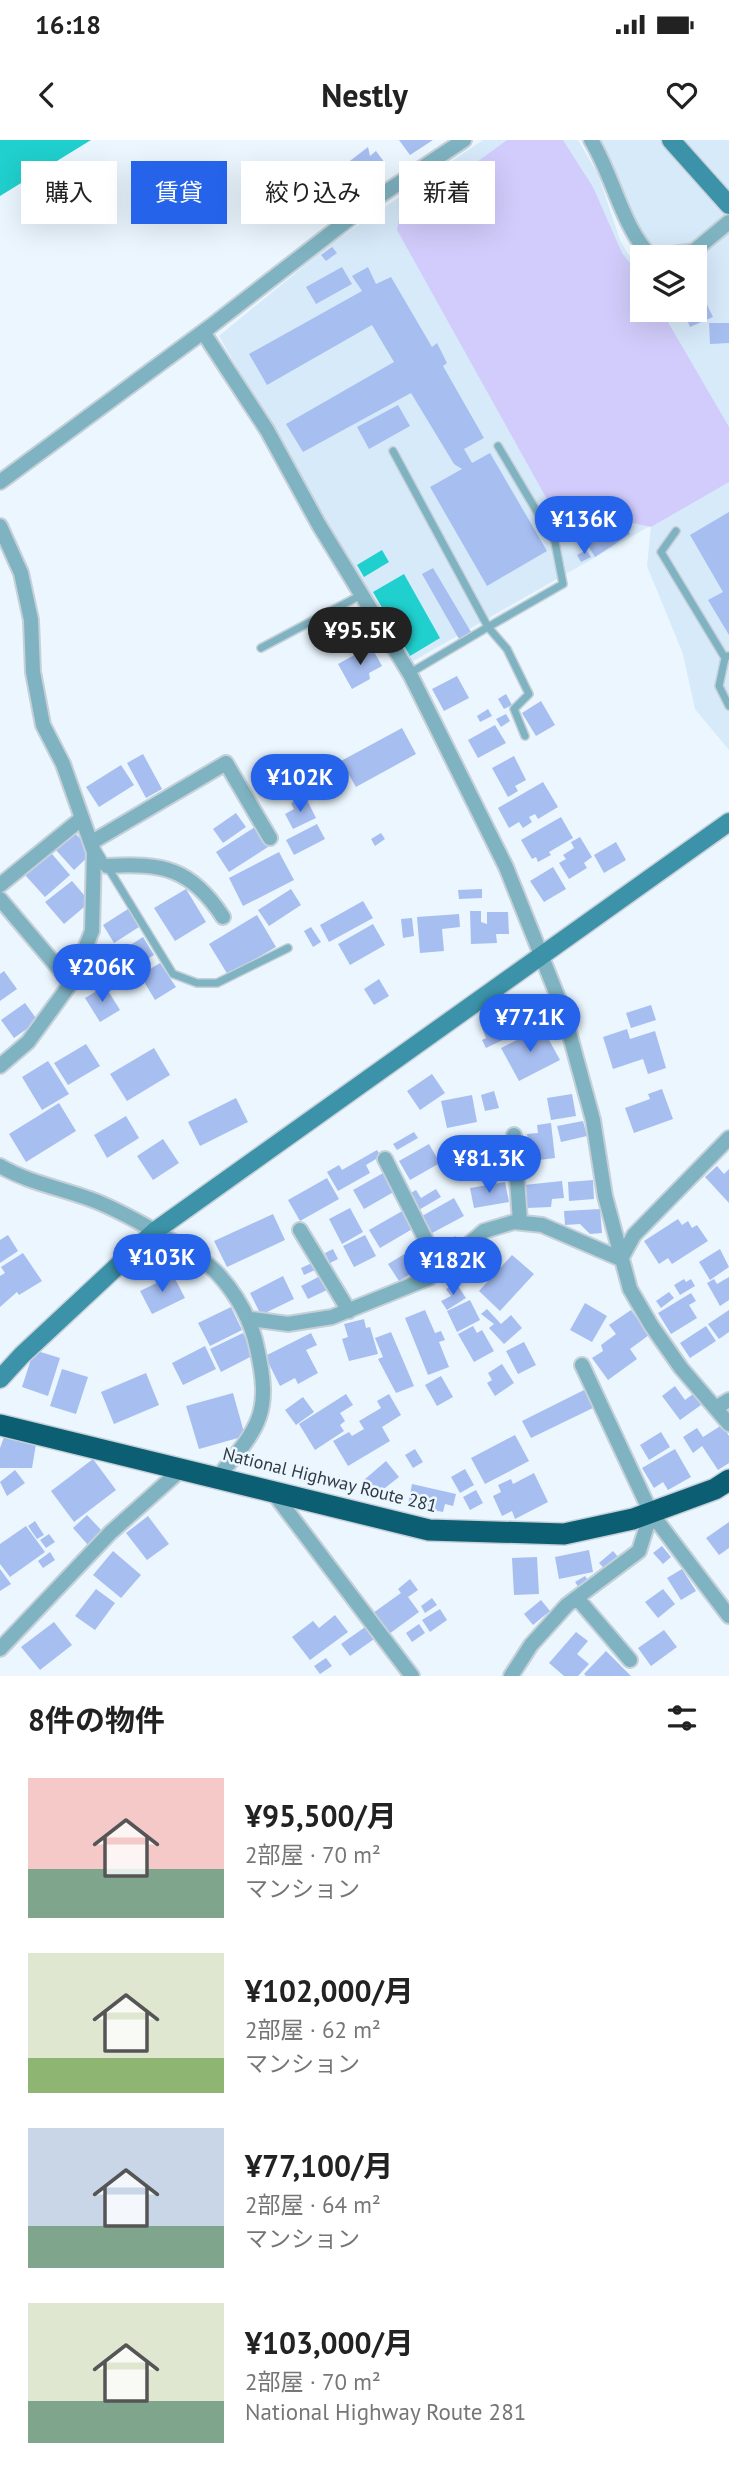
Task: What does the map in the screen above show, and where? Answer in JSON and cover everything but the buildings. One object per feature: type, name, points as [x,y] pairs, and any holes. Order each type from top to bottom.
[{"type":"highway","name":"National Highway Route 281","points":[[0,1425],[429,1530],[564,1534],[651,1513],[715,1489],[729,1480]]},
{"type":"street","points":[[0,482],[203,332],[375,199],[464,140]]},
{"type":"street","points":[[591,140],[603,159],[640,246],[652,257],[694,251],[729,222]]},
{"type":"street","points":[[671,140],[729,205]]},
{"type":"street","points":[[203,332],[267,430],[319,525],[410,674],[506,867],[563,1010],[593,1120],[605,1196],[630,1289],[681,1368],[723,1404],[729,1424]]},
{"type":"street","points":[[0,526],[21,573],[31,620],[33,672],[43,725],[63,764],[81,819],[92,842],[92,931],[71,983],[28,1042],[0,1066]]},
{"type":"street","points":[[92,842],[226,763],[270,838]]},
{"type":"street","points":[[0,886],[81,819]]},
{"type":"street","points":[[0,1379],[22,1354],[155,1231],[729,822]]},
{"type":"street","points":[[107,866],[148,864],[188,877],[212,901],[223,917]]},
{"type":"street","points":[[0,899],[71,983]]},
{"type":"street","points":[[514,1135],[520,1222]]},
{"type":"street","points":[[621,1259],[634,1235],[729,1138]]},
{"type":"street","points":[[385,1159],[440,1268]]},
{"type":"street","points":[[0,1166],[14,1174],[93,1200],[155,1231],[217,1272],[251,1319],[265,1385],[262,1408],[251,1437],[218,1477]]},
{"type":"street","points":[[251,1319],[288,1324],[332,1317],[349,1311],[429,1278],[484,1231],[520,1222],[542,1225],[621,1259]]},
{"type":"street","points":[[300,1230],[349,1311]]},
{"type":"street","points":[[582,1365],[651,1513],[729,1616]]},
{"type":"street","points":[[0,1649],[110,1533],[183,1468]]},
{"type":"street","points":[[271,1490],[412,1676]]},
{"type":"street","points":[[511,1676],[531,1645],[577,1598],[639,1550],[651,1513]]},
{"type":"street","points":[[577,1598],[630,1660]]},
{"type":"lane","points":[[410,674],[563,584],[555,542],[498,446]]},
{"type":"lane","points":[[393,451],[488,627],[507,649],[529,694],[514,709],[526,736]]},
{"type":"lane","points":[[676,531],[661,552],[727,657],[719,686],[729,706]]},
{"type":"lane","points":[[261,648],[361,595]]},
{"type":"lane","points":[[92,842],[173,974],[197,983],[217,983],[288,948]]},
{"type":"shaded area","points":[[483,140],[578,140],[598,174],[620,240],[630,255],[630,322],[707,322],[707,245],[637,245],[596,140],[729,140],[729,750],[695,709],[683,654],[647,566],[651,527],[718,487],[408,664],[219,336],[332,243],[360,224],[385,224],[385,207],[399,197],[399,224],[495,224],[495,161],[452,161]]},
{"type":"shaded area","points":[[507,140],[563,140],[593,187],[622,253],[630,263],[630,322],[668,322],[729,427],[729,482],[651,527],[624,521],[586,541],[568,537],[397,230],[399,219],[399,224],[495,224],[495,161],[478,161]]},
{"type":"water","points":[[0,140],[91,140],[57,161],[21,161],[21,183],[0,196]]},
{"type":"water","points":[[382,550],[389,562],[364,577],[357,565]]},
{"type":"water","points":[[404,574],[440,638],[410,656],[373,592]]}]
